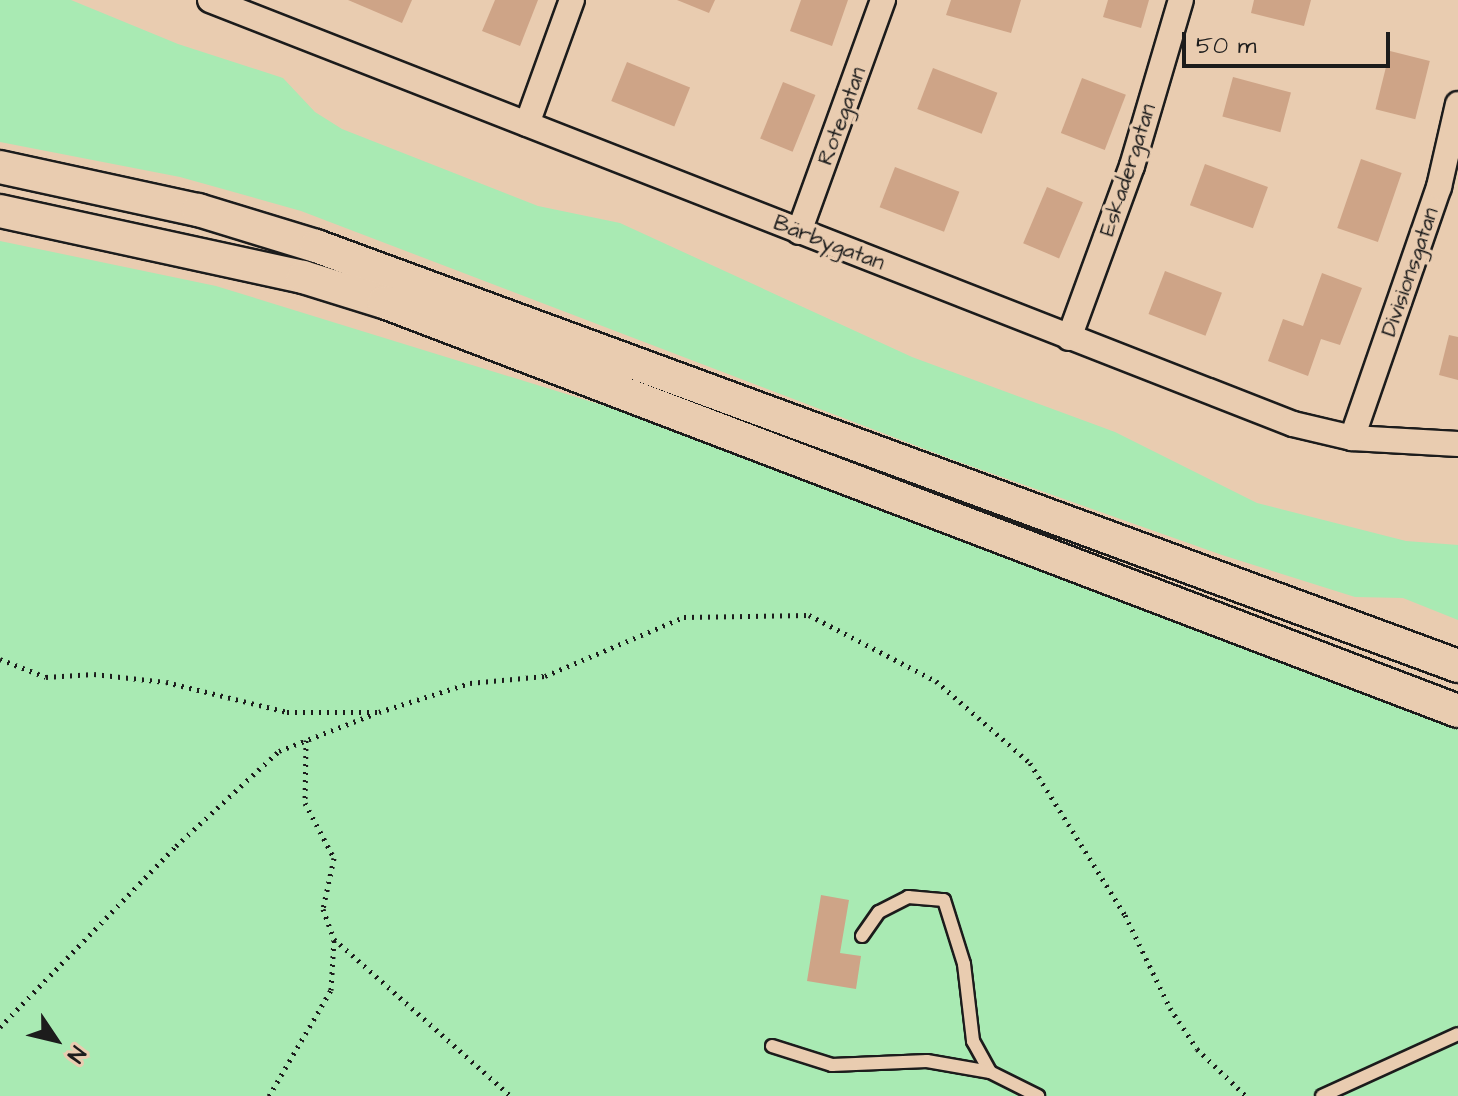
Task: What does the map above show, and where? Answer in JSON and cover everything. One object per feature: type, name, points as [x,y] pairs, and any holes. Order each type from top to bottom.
[{"type":"main road","points":[[0,167],[198,210],[316,246],[1458,666]]},
{"type":"main road","points":[[0,211],[303,277],[384,302],[1458,711]]},
{"type":"street","name":"Bärbygatan","points":[[210,0],[269,11],[527,124],[1293,424],[1352,438],[1458,444]]},
{"type":"street","points":[[527,124],[572,0]]},
{"type":"street","name":"Rotegatan","points":[[799,232],[883,0]]},
{"type":"street","name":"Eskadergatan","points":[[1069,338],[1132,166],[1181,0]]},
{"type":"street","name":"Divisionsgatan","points":[[1352,438],[1439,187],[1458,104]]},
{"type":"lane","points":[[862,936],[879,912],[908,897],[944,900],[964,964],[973,1041],[990,1072]]},
{"type":"lane","points":[[1322,1096],[1458,1034]]},
{"type":"lane","points":[[772,1046],[832,1065],[927,1061],[990,1072],[1038,1096]]},
{"type":"path","points":[[0,1027],[176,846],[279,751],[379,712],[470,683],[545,676],[684,617],[809,615],[936,681],[1030,763],[1125,915],[1177,1019],[1197,1049],[1246,1096]]},
{"type":"path","points":[[0,659],[46,677],[94,674],[166,682],[287,712],[379,712]]},
{"type":"path","points":[[269,1096],[331,990],[334,939],[323,909],[334,858],[305,803],[306,740]]},
{"type":"path","points":[[334,939],[511,1096]]},
{"type":"green space","points":[[0,0],[71,0],[178,44],[283,78],[315,112],[342,129],[538,206],[620,223],[912,357],[1115,432],[1257,503],[1406,541],[1458,545],[1458,620],[1403,598],[1355,597],[1222,555],[951,459],[301,211],[180,177],[0,142]]},
{"type":"green space","points":[[0,241],[216,286],[657,422],[1266,650],[1458,729],[1458,1096],[0,1096]]},
{"type":"building","points":[[348,0],[412,0],[402,23]]},
{"type":"building","points":[[495,0],[538,0],[520,46],[482,31]]},
{"type":"building","points":[[677,0],[715,0],[709,13]]},
{"type":"building","points":[[801,0],[848,0],[832,46],[790,31]]},
{"type":"building","points":[[951,0],[1021,0],[1011,33],[946,15]]},
{"type":"building","points":[[1108,0],[1149,0],[1141,28],[1103,17]]},
{"type":"building","points":[[1254,0],[1311,0],[1304,26],[1251,13]]},
{"type":"building","points":[[1390,51],[1430,61],[1415,119],[1375,109]]},
{"type":"building","points":[[627,62],[690,87],[674,126],[611,101]]},
{"type":"building","points":[[933,68],[997,93],[982,134],[917,109]]},
{"type":"building","points":[[1233,77],[1291,93],[1280,132],[1222,117]]},
{"type":"building","points":[[1082,78],[1126,95],[1105,150],[1061,133]]},
{"type":"building","points":[[783,82],[815,95],[793,152],[760,139]]},
{"type":"building","points":[[1361,159],[1402,173],[1378,242],[1337,228]]},
{"type":"building","points":[[1205,164],[1268,187],[1253,228],[1190,205]]},
{"type":"building","points":[[895,167],[959,192],[944,232],[880,207]]},
{"type":"building","points":[[1047,187],[1083,202],[1059,258],[1023,243]]},
{"type":"building","points":[[1165,271],[1222,293],[1205,336],[1149,314]]},
{"type":"building","points":[[1322,273],[1362,288],[1340,345],[1321,339],[1308,376],[1268,361],[1283,319],[1303,326]]},
{"type":"building","points":[[1449,335],[1458,337],[1458,380],[1439,375]]},
{"type":"building","points":[[821,895],[849,900],[840,953],[861,956],[856,989],[807,981]]}]
